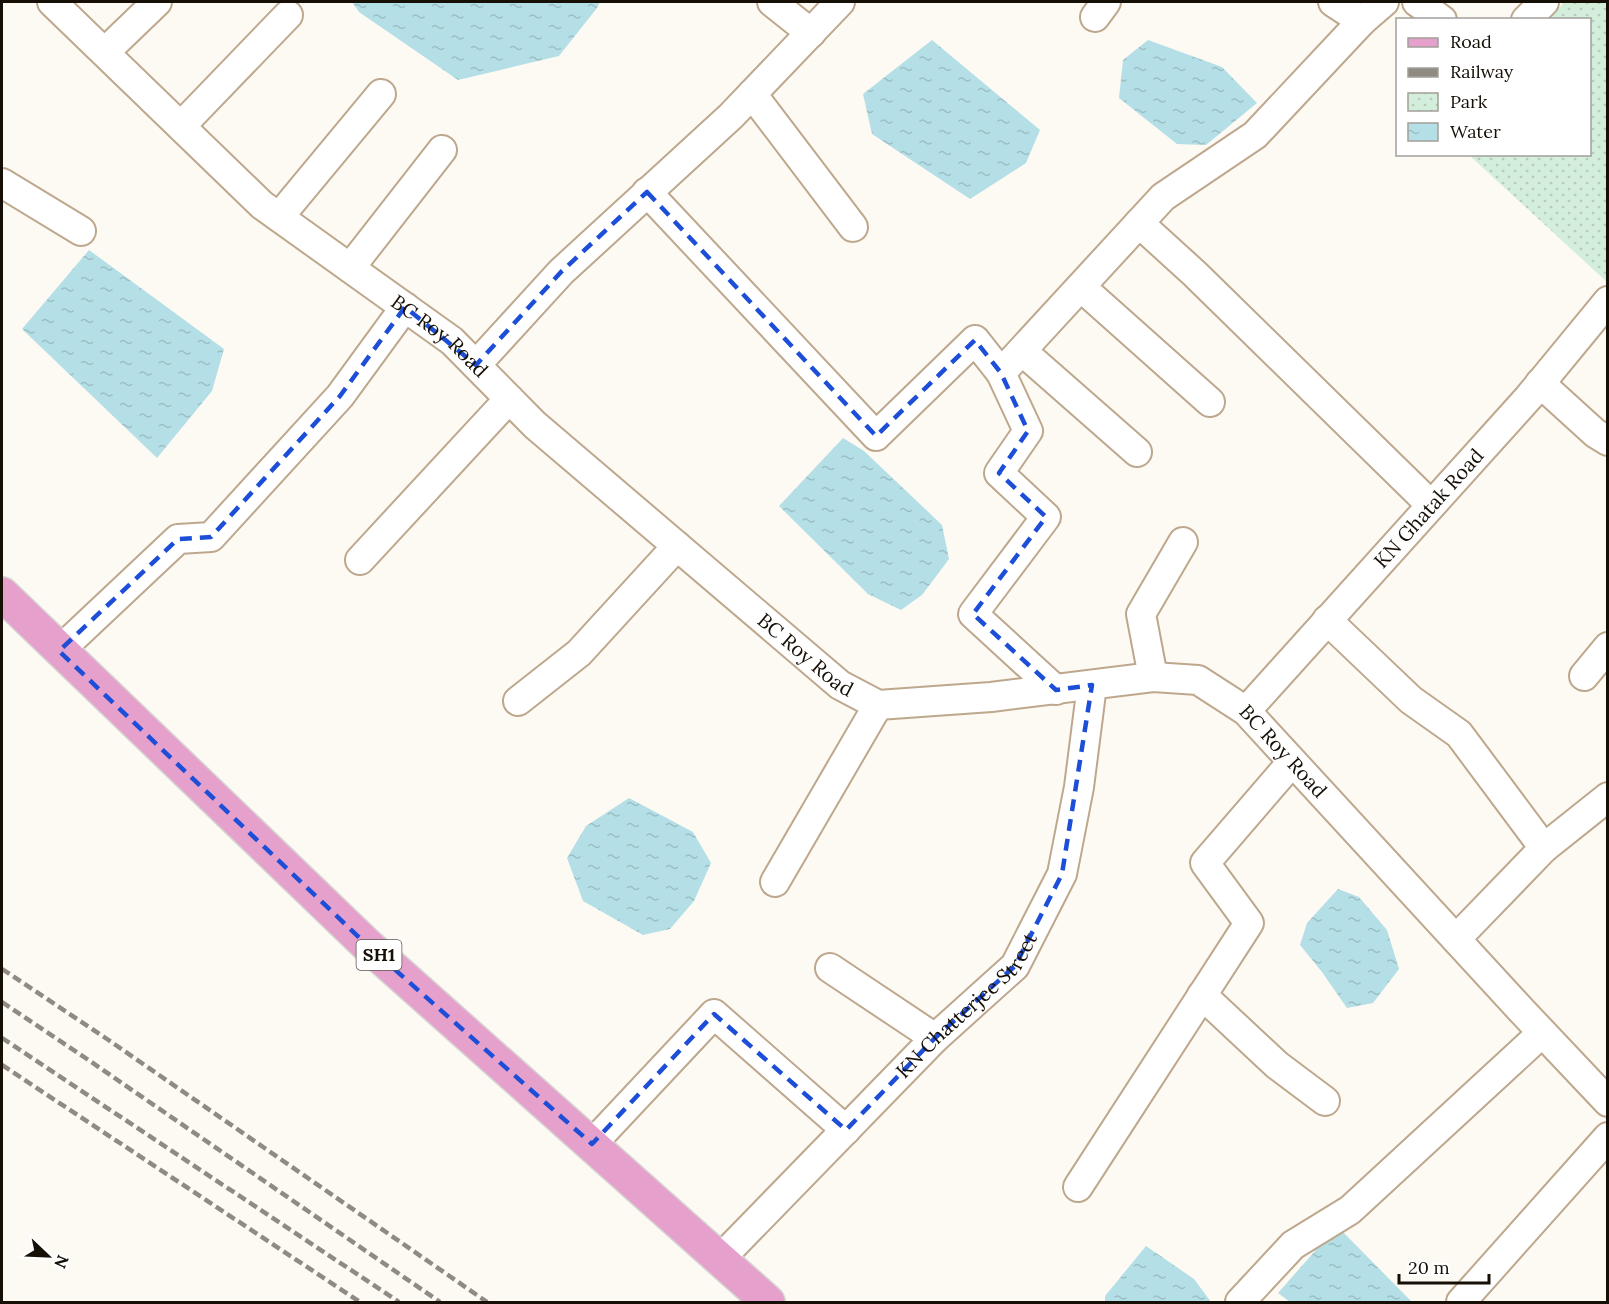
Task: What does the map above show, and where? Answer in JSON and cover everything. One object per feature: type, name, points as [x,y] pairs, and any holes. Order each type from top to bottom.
[{"type":"main road","name":"SH1","points":[[2,594],[366,944],[768,1302]]},
{"type":"street","name":"BC Roy Road","points":[[52,2],[262,205],[452,341],[535,425],[840,685],[878,705],[991,697],[1154,677],[1198,680],[1246,711],[1608,1102]]},
{"type":"street","points":[[105,52],[158,2]]},
{"type":"street","points":[[772,2],[811,33]]},
{"type":"street","points":[[476,365],[561,272],[731,116],[840,2]]},
{"type":"street","points":[[1333,2],[1362,21]]},
{"type":"street","points":[[1001,373],[1162,197],[1255,135],[1362,21],[1384,2]]},
{"type":"street","points":[[1417,2],[1439,18]]},
{"type":"street","points":[[1528,18],[1544,2]]},
{"type":"street","points":[[182,126],[288,15]]},
{"type":"street","points":[[279,217],[381,94]]},
{"type":"street","points":[[752,94],[853,227]]},
{"type":"street","points":[[350,268],[442,150]]},
{"type":"street","points":[[2,183],[81,231]]},
{"type":"street","points":[[647,192],[876,436],[975,340],[1001,373],[1028,431],[999,473],[1046,517],[973,614],[1056,690]]},
{"type":"street","points":[[1139,223],[1195,274],[1431,506]]},
{"type":"street","points":[[1081,287],[1210,402]]},
{"type":"street","name":"KN Ghatak Road","points":[[1246,711],[1540,383],[1608,301]]},
{"type":"street","points":[[59,651],[178,539],[211,537],[340,396],[405,306]]},
{"type":"street","points":[[1022,351],[1137,452]]},
{"type":"street","points":[[1540,383],[1595,433],[1608,441]]},
{"type":"street","points":[[360,560],[509,399]]},
{"type":"street","points":[[1154,677],[1141,614],[1183,542]]},
{"type":"street","points":[[518,701],[579,653],[677,546]]},
{"type":"street","points":[[1327,620],[1411,700],[1459,734],[1544,848]]},
{"type":"street","points":[[1584,676],[1608,646]]},
{"type":"street","name":"KN Chatterjee Street","points":[[720,1260],[935,1038],[1015,966],[1062,874],[1079,787],[1092,685]]},
{"type":"street","points":[[775,882],[878,705]]},
{"type":"street","points":[[1078,1187],[1249,924],[1205,863],[1293,762]]},
{"type":"street","points":[[1456,939],[1544,848],[1608,797]]},
{"type":"street","points":[[830,968],[935,1038]]},
{"type":"street","points":[[1202,995],[1277,1065],[1325,1101]]},
{"type":"street","points":[[592,1144],[714,1014],[846,1130]]},
{"type":"street","points":[[1240,1302],[1293,1245],[1350,1210],[1542,1033]]},
{"type":"street","points":[[1461,1302],[1608,1137]]},
{"type":"highlighted area","points":[[647,192],[876,436],[975,340],[1001,373],[1028,431],[999,473],[1046,517],[973,614],[1056,690],[1092,685],[1062,874],[1015,966],[935,1038],[846,1130],[714,1014],[592,1144],[366,944],[59,651],[178,539],[211,537],[340,396],[405,307],[476,365],[561,272]]},
{"type":"green space","points":[[1565,2],[1607,2],[1607,282],[1470,156],[1591,156],[1591,18],[1548,18]]},
{"type":"water","points":[[352,2],[600,2],[559,56],[458,80],[359,12]]},
{"type":"water","points":[[932,40],[1040,130],[1026,163],[970,199],[872,134],[863,94]]},
{"type":"water","points":[[1148,40],[1222,67],[1257,103],[1206,145],[1177,144],[1119,98],[1123,60]]},
{"type":"water","points":[[89,250],[224,349],[212,391],[157,458],[22,329]]},
{"type":"water","points":[[843,438],[864,451],[942,525],[949,559],[922,595],[901,610],[868,594],[779,506]]},
{"type":"water","points":[[629,798],[693,832],[711,863],[694,901],[670,929],[643,935],[583,901],[567,858],[586,826]]},
{"type":"water","points":[[1338,889],[1359,897],[1387,930],[1399,969],[1373,1003],[1347,1008],[1300,945],[1307,923]]},
{"type":"water","points":[[1337,1226],[1412,1302],[1290,1302],[1278,1293]]},
{"type":"water","points":[[1146,1246],[1194,1279],[1211,1302],[1105,1302],[1105,1296]]},
{"type":"railway","points":[[2,969],[487,1302]]},
{"type":"railway","points":[[2,1002],[440,1302]]},
{"type":"railway","points":[[2,1038],[399,1302]]},
{"type":"railway","points":[[2,1065],[360,1302]]}]
